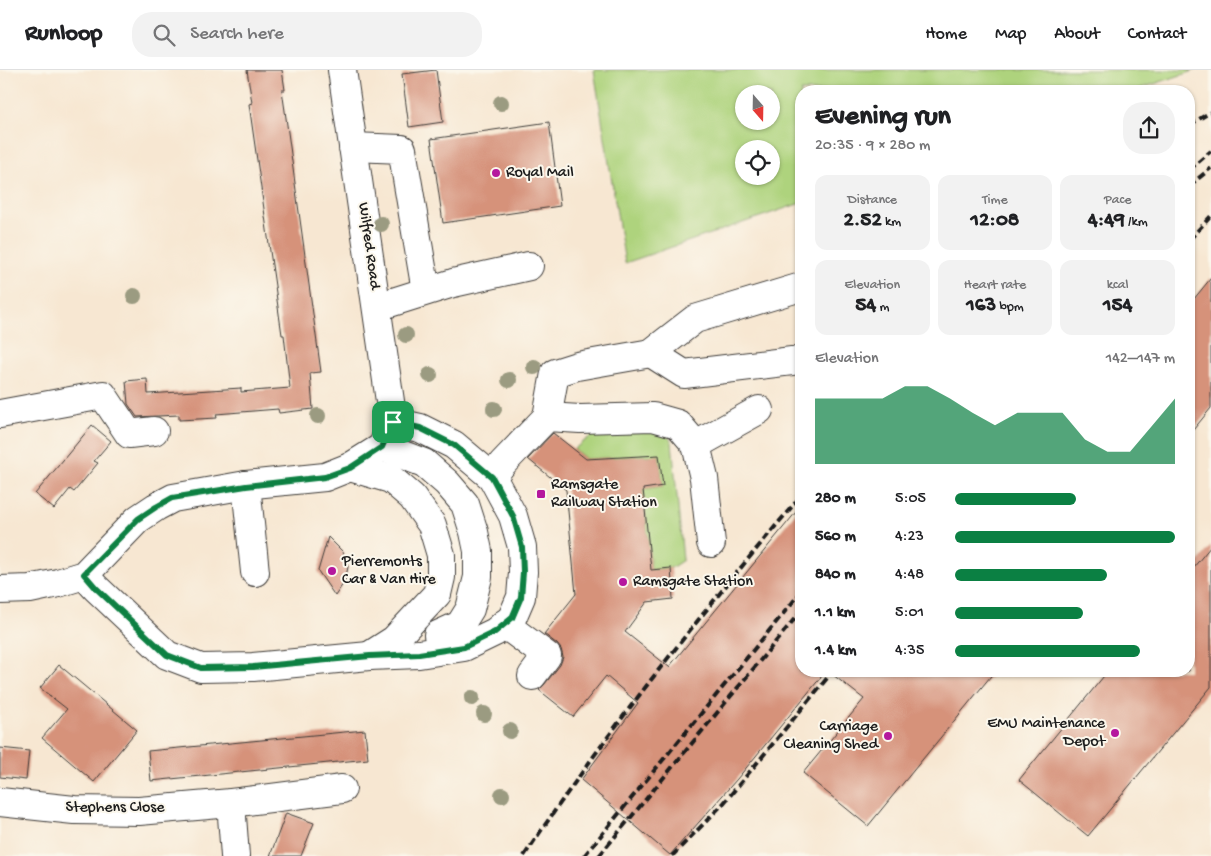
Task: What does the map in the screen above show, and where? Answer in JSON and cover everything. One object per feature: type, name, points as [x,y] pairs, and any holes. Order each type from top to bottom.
[{"type":"street","name":"Wilfred Road","points":[[342,70],[393,422]]},
{"type":"street","points":[[353,147],[402,149],[426,292]]},
{"type":"street","points":[[377,307],[453,283],[529,266]]},
{"type":"street","points":[[492,477],[547,417],[555,373],[577,366],[651,353],[695,319],[795,289]]},
{"type":"street","points":[[651,353],[684,374],[792,361]]},
{"type":"street","points":[[0,414],[103,395],[129,434],[154,431]]},
{"type":"street","points":[[696,445],[759,410]]},
{"type":"street","points":[[547,417],[580,419],[653,417],[678,424],[696,445],[704,478],[711,543]]},
{"type":"street","points":[[0,590],[30,588],[58,583],[84,574],[138,519],[172,498],[246,486],[325,477],[350,468],[382,447],[393,422],[420,428],[454,445],[492,477],[513,516],[522,547],[521,597],[512,618],[495,632],[464,647],[435,644]]},
{"type":"street","points":[[84,574],[96,588],[167,655],[201,668],[253,667],[370,656],[419,654],[460,625],[470,608],[478,577],[478,551],[465,504],[447,483],[424,463],[382,447]]},
{"type":"street","points":[[350,468],[391,479],[412,497],[432,525],[442,555],[441,577],[437,594],[435,644]]},
{"type":"street","points":[[246,486],[255,572]]},
{"type":"street","points":[[370,656],[394,640],[437,594]]},
{"type":"street","points":[[504,624],[547,656],[532,676]]},
{"type":"street","name":"Stephens Close","points":[[0,802],[74,810],[139,811],[231,803],[342,789]]},
{"type":"street","points":[[231,803],[236,856]]},
{"type":"green space","points":[[594,70],[1196,70],[1151,85],[795,85],[795,205],[625,263]]},
{"type":"green space","points":[[653,426],[663,429],[672,442],[683,560],[671,568],[651,570],[643,489],[663,486],[659,455],[586,459],[574,449],[595,433]]},
{"type":"building","points":[[247,70],[282,70],[285,90],[282,90],[321,372],[310,373],[313,409],[279,413],[278,409],[216,414],[217,418],[179,420],[179,415],[137,417],[128,404],[126,381],[147,379],[148,394],[241,388],[241,392],[290,388],[284,335],[282,335],[249,104],[252,103]]},
{"type":"building","points":[[436,70],[443,122],[409,127],[402,74]]},
{"type":"building","name":"Royal Mail","points":[[549,122],[560,206],[443,223],[431,139]]},
{"type":"building","points":[[1211,278],[1211,408],[1195,428],[1195,298]]},
{"type":"building","points":[[92,425],[111,441],[94,461],[98,463],[74,492],[70,489],[54,509],[35,494]]},
{"type":"building","points":[[553,433],[586,459],[659,455],[663,486],[643,489],[651,570],[671,568],[673,599],[647,602],[625,632],[669,667],[795,513],[795,677],[821,677],[737,779],[670,855],[581,780],[638,703],[606,676],[573,717],[539,690],[560,665],[563,657],[561,649],[557,644],[544,634],[576,594],[566,490],[528,459]]},
{"type":"building","name":"Pierremonts Car & Van Hire","points":[[328,537],[343,552],[348,567],[345,581],[335,596],[318,571]]},
{"type":"building","name":"EMU Maintenance Depot","points":[[1211,546],[1211,687],[1088,836],[1019,780],[1103,677],[1195,677],[1195,566]]},
{"type":"building","points":[[59,665],[137,730],[94,782],[42,738],[67,709],[40,688]]},
{"type":"building","name":"Carriage Cleaning Shed","points":[[836,677],[990,677],[868,826],[803,773],[864,699]]},
{"type":"building","points":[[365,730],[368,759],[151,781],[148,751]]},
{"type":"building","points":[[0,748],[29,751],[26,780],[0,777]]},
{"type":"building","points":[[286,813],[314,823],[301,856],[270,856]]},
{"type":"railway","points":[[1195,121],[1211,112]]},
{"type":"railway","points":[[1195,165],[1211,151]]},
{"type":"railway","points":[[1195,181],[1211,168]]},
{"type":"railway","points":[[1195,233],[1211,216]]},
{"type":"railway","points":[[524,856],[589,763],[657,672],[795,503]]},
{"type":"railway","points":[[584,856],[795,599]]},
{"type":"railway","points":[[599,856],[795,618]]},
{"type":"railway","points":[[672,856],[723,804],[828,677]]},
{"type":"place","name":"Royal Mail","points":[[496,173]]},
{"type":"place","name":"Ramsgate Railway Station","points":[[541,494]]},
{"type":"place","name":"Pierremonts Car & Van Hire","points":[[332,571]]},
{"type":"place","name":"Ramsgate Station","points":[[623,582]]},
{"type":"place","name":"EMU Maintenance Depot","points":[[1115,733]]},
{"type":"place","name":"Carriage Cleaning Shed","points":[[888,736]]},
{"type":"route","points":[[393,422],[420,428],[454,445],[492,477],[513,516],[522,547],[521,597],[512,618],[495,632],[464,647],[419,654],[370,656],[253,667],[201,668],[167,655],[96,588],[84,574],[138,519],[172,498],[246,486],[325,477],[350,468],[382,447],[393,422]]}]
